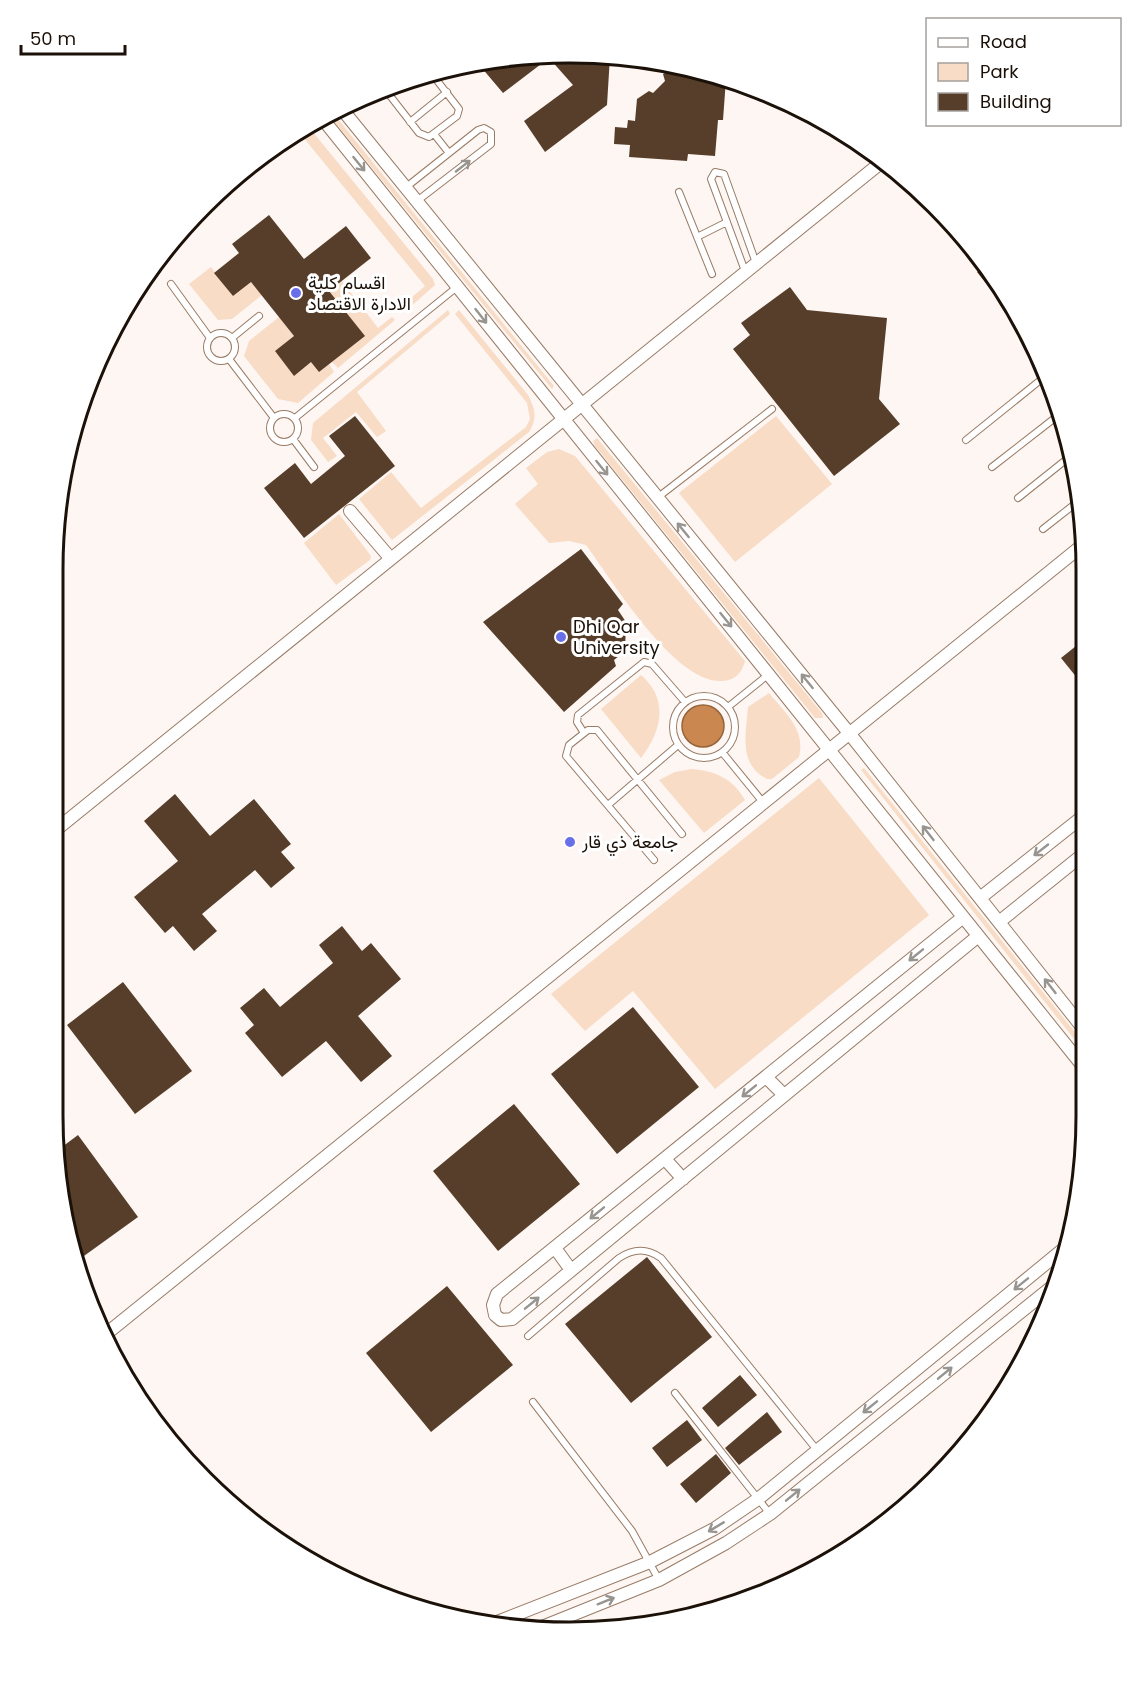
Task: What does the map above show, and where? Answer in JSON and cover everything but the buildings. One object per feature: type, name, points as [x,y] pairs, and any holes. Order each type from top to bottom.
[{"type":"street","points":[[346,115],[849,733],[1076,1019]]},
{"type":"street","points":[[327,125],[563,420],[770,673],[827,751],[1076,1058]]},
{"type":"street","points":[[63,824],[876,167]]},
{"type":"street","points":[[350,511],[391,559]]},
{"type":"street","points":[[111,1330],[762,801],[1075,551]]},
{"type":"street","points":[[980,898],[1076,822]]},
{"type":"street","points":[[999,922],[1076,860]]},
{"type":"street","points":[[962,918],[497,1294],[493,1305],[495,1315],[501,1320],[512,1318],[977,937]]},
{"type":"street","points":[[766,1077],[784,1095]]},
{"type":"street","points":[[665,1159],[683,1179]]},
{"type":"street","points":[[555,1248],[571,1270]]},
{"type":"street","points":[[506,1618],[650,1562],[714,1528],[758,1499],[1057,1255]]},
{"type":"street","points":[[554,1622],[659,1580],[726,1543],[770,1514],[1043,1294]]},
{"type":"lane","points":[[390,96],[422,136],[434,134],[459,113],[458,106],[437,80]]},
{"type":"lane","points":[[410,122],[447,92]]},
{"type":"lane","points":[[405,188],[478,130],[488,129],[493,136],[491,144],[416,202]]},
{"type":"lane","points":[[434,134],[449,153]]},
{"type":"lane","points":[[746,272],[711,179],[712,174],[718,171],[724,174],[757,263]]},
{"type":"lane","points":[[679,192],[712,274]]},
{"type":"lane","points":[[698,237],[727,222]]},
{"type":"lane","points":[[171,284],[210,338]]},
{"type":"lane","points":[[295,418],[457,286]]},
{"type":"lane","points":[[232,338],[259,316]]},
{"type":"lane","points":[[217,333],[232,338],[235,345],[230,359],[223,362],[210,357],[206,351],[210,338],[217,333]]},
{"type":"lane","points":[[230,359],[274,418]]},
{"type":"lane","points":[[966,440],[1039,381]]},
{"type":"lane","points":[[657,499],[772,409]]},
{"type":"lane","points":[[281,414],[289,414],[295,418],[298,433],[293,439],[280,441],[274,437],[270,431],[274,418],[281,414]]},
{"type":"lane","points":[[992,467],[1053,419]]},
{"type":"lane","points":[[293,439],[314,467]]},
{"type":"lane","points":[[1018,498],[1064,461]]},
{"type":"lane","points":[[1043,530],[1072,506]]},
{"type":"lane","points":[[584,733],[577,722],[578,714],[644,662],[652,664],[685,702]]},
{"type":"lane","points":[[728,707],[770,673]]},
{"type":"lane","points":[[696,696],[712,696],[728,707],[735,726],[729,745],[722,752],[704,758],[685,752],[678,745],[672,727],[678,708],[685,702],[696,696]]},
{"type":"lane","points":[[654,860],[566,756],[566,748],[584,733],[591,729],[597,730],[682,834]]},
{"type":"lane","points":[[608,805],[678,745]]},
{"type":"lane","points":[[722,752],[762,801]]},
{"type":"lane","points":[[528,1336],[620,1258],[634,1251],[648,1251],[661,1258],[817,1450]]},
{"type":"lane","points":[[675,1393],[770,1514]]},
{"type":"lane","points":[[533,1402],[632,1531],[659,1580]]},
{"type":"green space","points":[[338,119],[554,386],[552,389],[334,121]]},
{"type":"green space","points":[[313,133],[433,279],[435,285],[408,309],[404,304],[425,286],[304,138]]},
{"type":"green space","points":[[211,267],[233,296],[251,282],[262,295],[232,319],[218,320],[189,284]]},
{"type":"green space","points":[[342,281],[378,328],[392,317],[395,320],[338,368],[332,362],[329,291]]},
{"type":"green space","points":[[448,310],[450,314],[357,392],[386,431],[377,437],[356,412],[323,438],[337,456],[328,462],[311,440],[313,423]]},
{"type":"green space","points":[[459,310],[528,395],[534,409],[534,422],[529,432],[392,540],[359,499],[391,472],[421,508],[526,427],[530,419],[527,403],[455,314]]},
{"type":"green space","points":[[279,317],[294,336],[275,351],[294,375],[311,362],[329,364],[334,372],[298,403],[278,399],[244,356],[249,341]]},
{"type":"green space","points":[[776,416],[832,484],[735,562],[679,493]]},
{"type":"green space","points":[[597,438],[822,713],[823,718],[815,718],[595,446],[593,441]]},
{"type":"green space","points":[[559,449],[575,456],[745,661],[737,675],[723,681],[704,678],[685,666],[646,628],[586,545],[569,541],[549,543],[515,504],[538,484],[526,468],[547,452]]},
{"type":"green space","points":[[339,514],[371,556],[370,560],[336,585],[304,543]]},
{"type":"green space","points":[[641,675],[656,694],[659,715],[654,737],[641,758],[601,709]]},
{"type":"green space","points":[[769,693],[793,722],[800,738],[799,757],[772,779],[767,779],[758,773],[752,765],[748,757],[745,738],[748,707]]},
{"type":"green space","points":[[864,768],[1076,1033],[1076,1041],[861,770]]},
{"type":"green space","points":[[692,769],[723,777],[745,800],[704,833],[659,780],[675,772]]},
{"type":"green space","points":[[819,778],[929,915],[715,1089],[633,991],[585,1031],[551,994]]},
{"type":"shaded area","points":[[703,705],[718,711],[724,726],[718,741],[703,747],[688,741],[682,726],[688,711]]},
{"type":"place","name":"اقسام كلية الادارة الاقتصاد","points":[[296,293]]},
{"type":"place","name":"Dhi Qar University","points":[[561,637]]},
{"type":"place","name":"جامعة ذي قار","points":[[570,842]]}]
